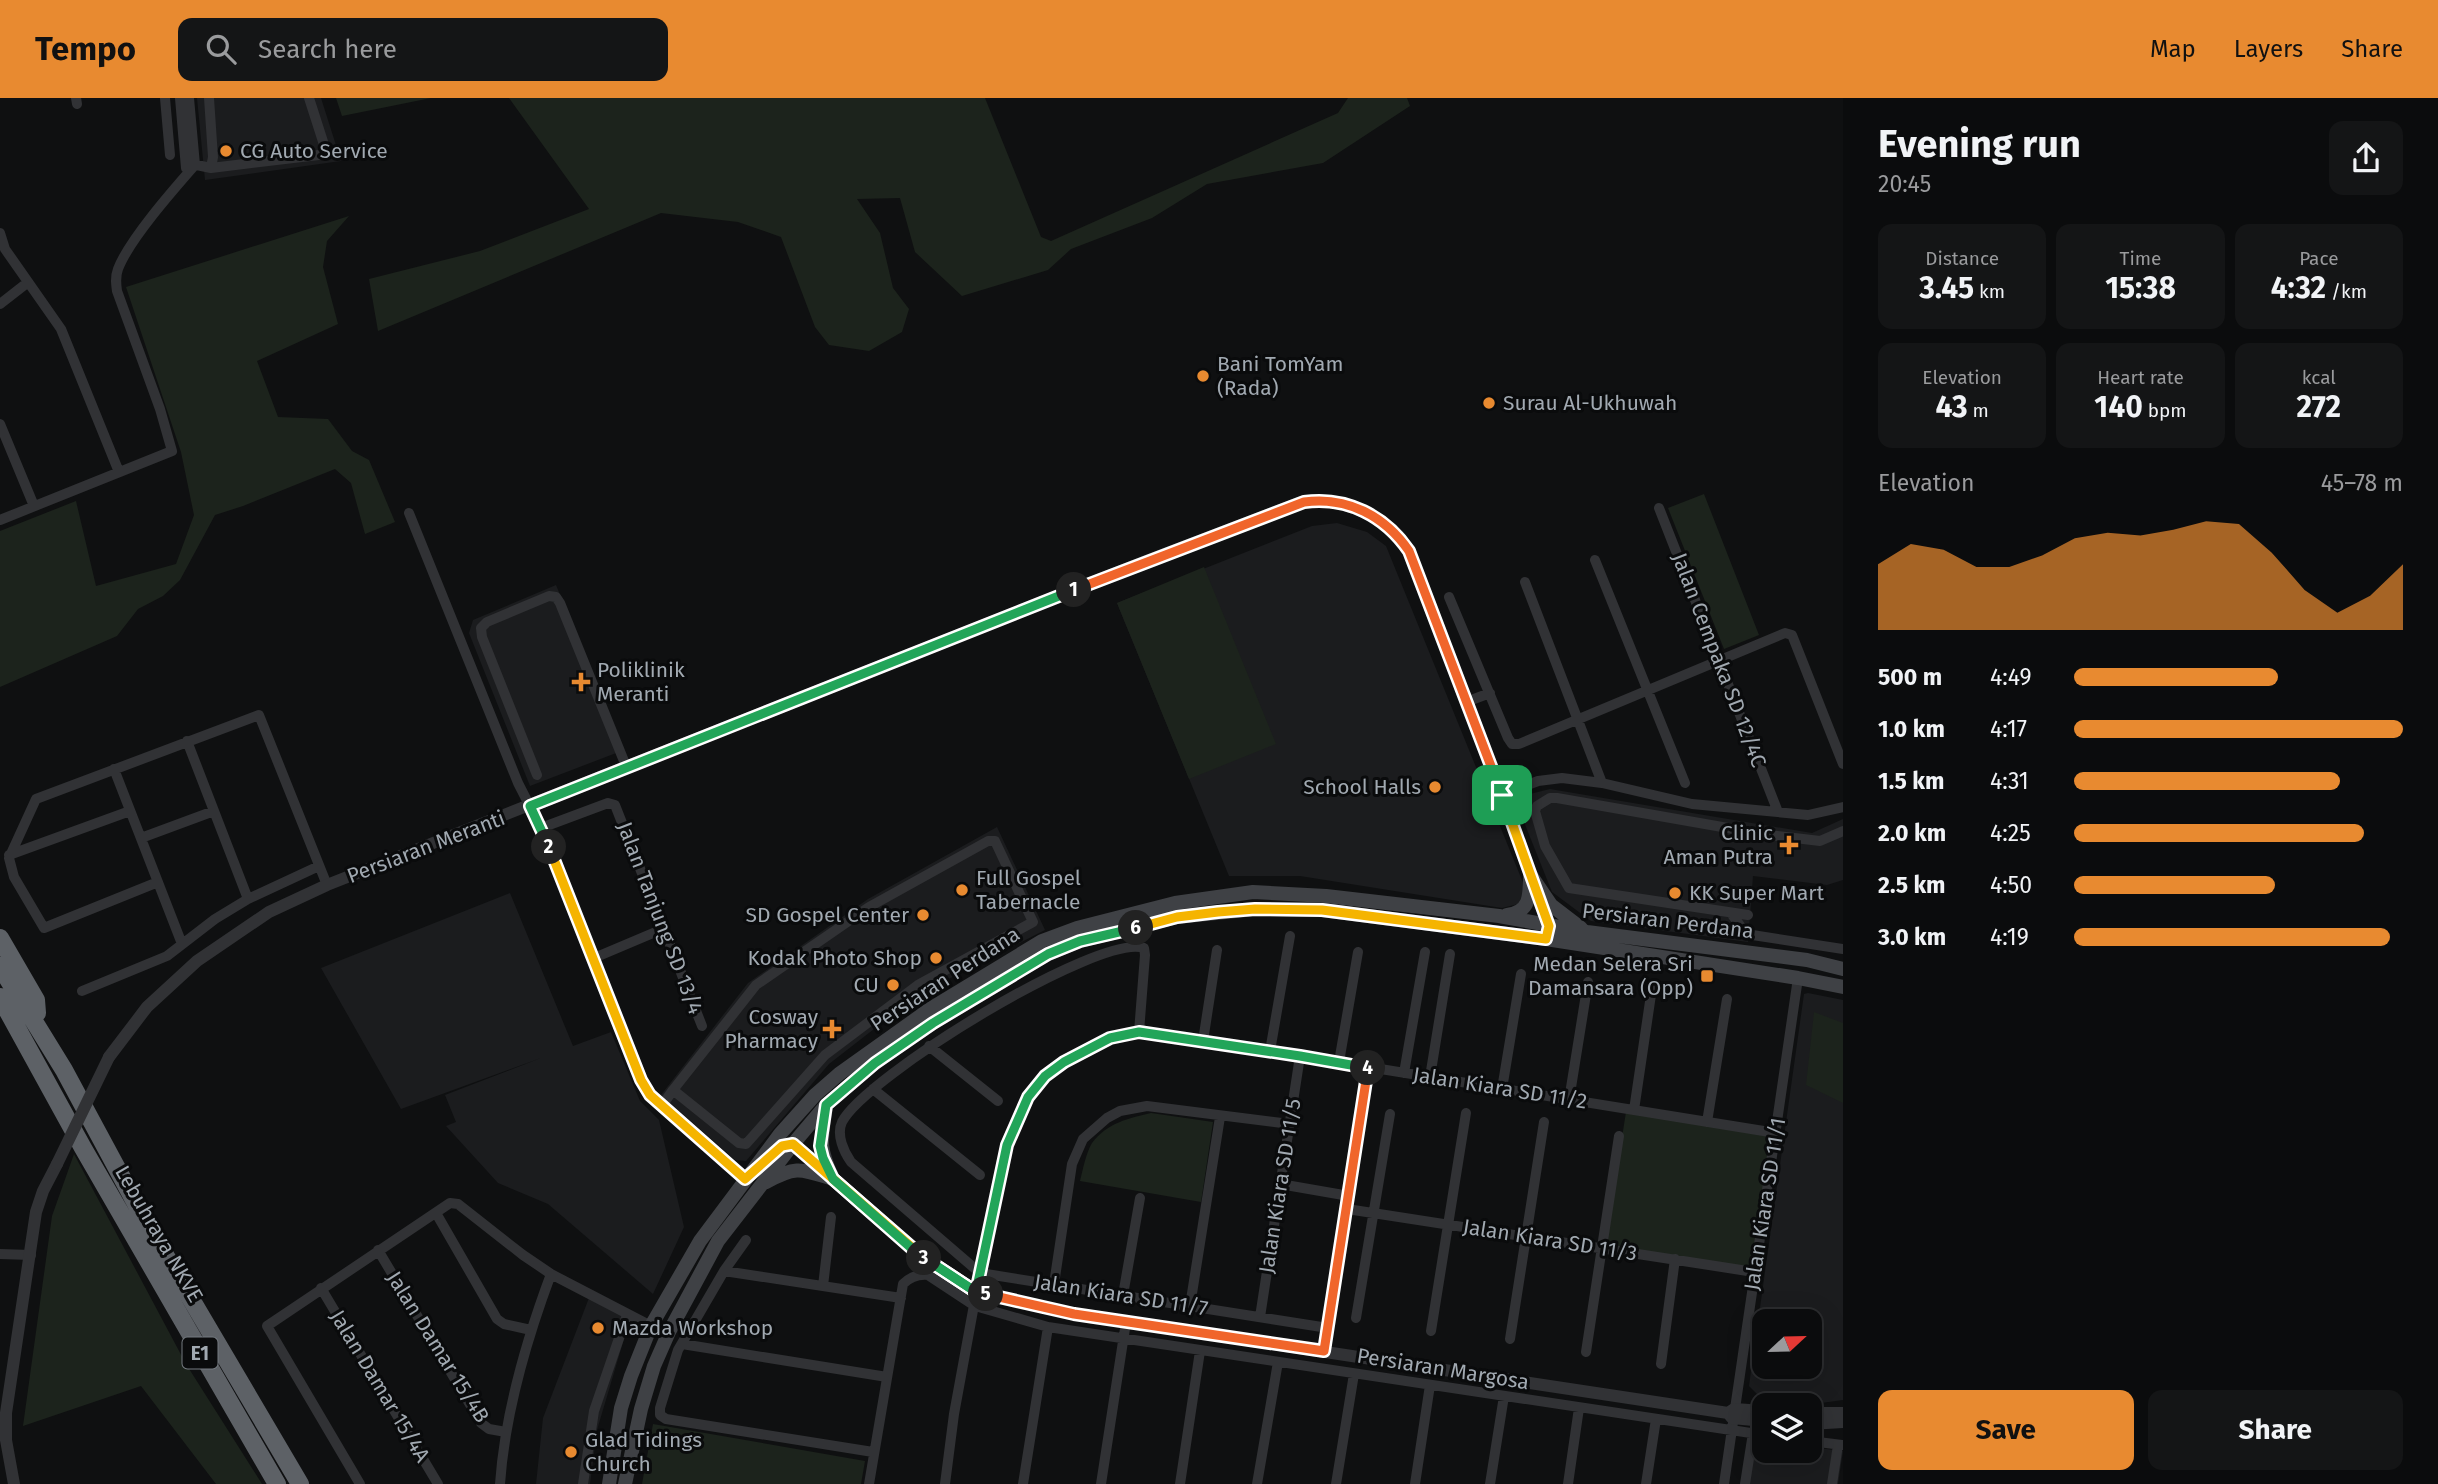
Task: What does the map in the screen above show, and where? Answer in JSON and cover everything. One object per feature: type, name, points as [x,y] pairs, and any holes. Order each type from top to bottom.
[{"type":"highway","name":"E1","points":[[0,938],[36,1000],[39,1027]]},
{"type":"highway","points":[[0,966],[39,1027]]},
{"type":"highway","name":"Lebuhraya NKVE","points":[[2,1001],[277,1484]]},
{"type":"highway","name":"Lebuhraya NKVE","points":[[39,1027],[148,1226],[300,1484]]},
{"type":"main road","points":[[1499,916],[1522,911],[1528,903],[1530,874]]},
{"type":"main road","points":[[1530,874],[1551,905],[1587,932]]},
{"type":"main road","name":"Persiaran Perdana","points":[[625,1484],[640,1409],[669,1332],[718,1241],[793,1144],[839,1074],[930,1009],[1042,941],[1077,928],[1175,902],[1253,892],[1326,896],[1499,916],[1548,932],[1587,932],[1807,960],[1843,969]]},
{"type":"main road","name":"Persiaran Perdana","points":[[609,1484],[621,1408],[651,1326],[694,1249],[780,1134],[821,1100],[933,1023],[1048,954],[1080,941],[1177,917],[1255,909],[1322,910],[1548,932],[1843,987]]},
{"type":"main road","points":[[821,1100],[820,1146],[833,1179]]},
{"type":"main road","points":[[748,1175],[782,1146],[793,1144]]},
{"type":"main road","points":[[762,1184],[792,1170],[803,1170],[833,1179]]},
{"type":"street","points":[[165,98],[170,155]]},
{"type":"street","points":[[180,98],[191,164]]},
{"type":"street","points":[[0,520],[172,451],[117,291],[116,280],[117,270],[133,242],[186,175],[191,164],[189,98]]},
{"type":"street","points":[[209,98],[213,157],[211,167]]},
{"type":"street","points":[[191,164],[211,167],[327,154],[309,98]]},
{"type":"street","points":[[0,233],[5,249],[61,329],[119,472]]},
{"type":"street","points":[[0,304],[27,283]]},
{"type":"street","points":[[0,424],[34,506]]},
{"type":"street","name":"Persiaran Meranti","points":[[31,1255],[36,1212],[43,1191],[109,1057],[146,1007],[197,961],[268,912],[327,885],[1288,506],[1322,499],[1362,510],[1385,523],[1409,551],[1502,795],[1548,932]]},
{"type":"street","name":"Jalan Cempaka SD 12/4C","points":[[1659,508],[1778,812]]},
{"type":"street","points":[[410,513],[518,783],[541,828],[594,958],[641,1080],[661,1107],[748,1175]]},
{"type":"street","points":[[1595,560],[1685,783]]},
{"type":"street","points":[[1525,582],[1602,783]]},
{"type":"street","points":[[537,775],[482,637],[481,628],[487,622],[549,596],[556,597],[626,766]]},
{"type":"street","points":[[1450,597],[1512,744],[1519,744],[1718,659],[1788,633],[1794,640],[1843,764]]},
{"type":"street","points":[[1466,702],[1490,693]]},
{"type":"street","points":[[158,882],[44,928],[10,868],[9,855],[36,799],[259,715],[327,885]]},
{"type":"street","points":[[187,741],[248,899]]},
{"type":"street","points":[[114,769],[182,944]]},
{"type":"street","points":[[1502,795],[1549,778],[1562,778],[1602,783],[1692,804],[1808,815],[1843,807]]},
{"type":"street","points":[[1748,915],[1569,888],[1545,846],[1535,811],[1537,806],[1558,798],[1762,834],[1820,841],[1843,831]]},
{"type":"street","name":"Jalan Tanjung SD 13/4","points":[[541,828],[613,803],[702,1026]]},
{"type":"street","points":[[1691,821],[1692,804]]},
{"type":"street","points":[[9,855],[130,811]]},
{"type":"street","points":[[141,838],[214,811]]},
{"type":"street","points":[[661,1107],[756,985],[869,907],[988,841],[993,840],[997,844],[1042,941]]},
{"type":"street","points":[[82,991],[167,956],[248,899],[320,866]]},
{"type":"street","points":[[1731,913],[1746,934],[1843,949]]},
{"type":"street","points":[[673,1090],[739,1143],[746,1144],[825,1055],[918,985],[1033,922]]},
{"type":"street","points":[[594,958],[665,928]]},
{"type":"street","points":[[1270,1051],[1290,936]]},
{"type":"street","points":[[981,1273],[851,1162],[841,1141],[841,1125],[873,1089],[929,1046],[1052,974],[1108,953],[1138,946],[1144,948],[1139,1032]]},
{"type":"street","points":[[1203,1041],[1217,950]]},
{"type":"street","points":[[1339,1062],[1358,952]]},
{"type":"street","points":[[1404,1073],[1425,952]]},
{"type":"street","points":[[1430,1077],[1450,954]]},
{"type":"street","points":[[1502,1089],[1521,974]]},
{"type":"street","name":"Jalan Kiara SD 11/1","points":[[1724,1484],[1731,1418],[1798,978]]},
{"type":"street","points":[[1569,1100],[1588,982]]},
{"type":"street","points":[[1634,1110],[1652,988]]},
{"type":"street","points":[[1707,1122],[1727,999]]},
{"type":"street","name":"Jalan Kiara SD 11/2","points":[[945,1484],[954,1414],[975,1298],[1007,1145],[1028,1097],[1045,1076],[1064,1062],[1110,1038],[1139,1032],[1203,1041],[1776,1133]]},
{"type":"street","points":[[929,1046],[998,1101]]},
{"type":"street","name":"Jalan Kiara SD 11/5","points":[[1260,1317],[1300,1056]]},
{"type":"street","points":[[1324,1351],[1369,1067]]},
{"type":"street","points":[[873,1089],[980,1175]]},
{"type":"street","points":[[1054,1284],[1072,1164],[1083,1139],[1095,1127],[1120,1111],[1140,1106],[1290,1124]]},
{"type":"street","points":[[1431,1331],[1466,1113]]},
{"type":"street","points":[[1356,1318],[1390,1114]]},
{"type":"street","points":[[1190,1306],[1220,1117]]},
{"type":"street","points":[[1510,1339],[1544,1122]]},
{"type":"street","points":[[1586,1352],[1619,1136]]},
{"type":"street","name":"Persiaran Margosa","points":[[793,1144],[917,1253],[975,1298],[1752,1420]]},
{"type":"street","points":[[1280,1184],[1349,1196]]},
{"type":"street","points":[[1123,1295],[1140,1198]]},
{"type":"street","points":[[360,1484],[267,1326],[450,1203],[457,1204],[551,1274],[651,1326]]},
{"type":"street","name":"Jalan Kiara SD 11/3","points":[[1347,1209],[1754,1272]]},
{"type":"street","points":[[436,1213],[497,1319],[504,1324],[531,1330]]},
{"type":"street","points":[[823,1286],[831,1217]]},
{"type":"street","points":[[746,1240],[724,1271],[682,1344],[660,1415],[666,1419],[873,1452]]},
{"type":"street","name":"Jalan Damar 15/4B","points":[[379,1251],[481,1423],[489,1429],[506,1432]]},
{"type":"street","points":[[0,1254],[31,1255],[6,1413],[6,1440],[15,1484]]},
{"type":"street","points":[[1661,1364],[1675,1259]]},
{"type":"street","points":[[724,1271],[901,1298]]},
{"type":"street","name":"Jalan Kiara SD 11/7","points":[[981,1273],[1328,1328]]},
{"type":"street","points":[[500,1484],[506,1432],[531,1330],[551,1274]]},
{"type":"street","points":[[869,1484],[903,1284],[914,1276],[928,1275],[975,1298],[1048,1327],[1656,1419],[1731,1418],[1752,1432]]},
{"type":"street","name":"Jalan Damar 15/4A","points":[[321,1288],[438,1484]]},
{"type":"street","points":[[583,1484],[594,1411],[627,1315]]},
{"type":"street","points":[[1101,1484],[1126,1322]]},
{"type":"street","points":[[1023,1484],[1048,1327]]},
{"type":"street","points":[[682,1344],[887,1377]]},
{"type":"street","points":[[1180,1484],[1200,1351]]},
{"type":"street","points":[[1257,1484],[1278,1362]]},
{"type":"street","points":[[1336,1484],[1354,1374]]},
{"type":"street","points":[[1415,1484],[1430,1385]]},
{"type":"street","points":[[1490,1484],[1504,1396]]},
{"type":"street","points":[[1568,1484],[1579,1408]]},
{"type":"street","name":"Persiaran Margosa","points":[[1731,1418],[1752,1414]]},
{"type":"street","points":[[1822,1414],[1843,1416]]},
{"type":"street","points":[[1822,1421],[1843,1416]]},
{"type":"street","points":[[1646,1484],[1656,1419]]},
{"type":"street","points":[[1745,1484],[1752,1439]]},
{"type":"street","points":[[1822,1443],[1841,1445],[1832,1484]]},
{"type":"shaded area","points":[[197,98],[321,98],[341,161],[205,180]]},
{"type":"shaded area","points":[[336,98],[431,98],[342,116]]},
{"type":"shaded area","points":[[509,98],[985,98],[1041,237],[1051,241],[1338,113],[1348,98],[1407,98],[1410,106],[1323,163],[1207,184],[1152,218],[1071,249],[1048,270],[962,296],[915,252],[900,198],[857,199],[880,233],[893,288],[909,309],[902,332],[869,351],[829,345],[815,327],[781,237],[738,222],[661,213],[378,331],[369,279],[480,251],[589,209]]},
{"type":"shaded area","points":[[349,216],[327,241],[323,267],[338,324],[257,361],[278,417],[328,419],[352,451],[369,460],[395,522],[365,534],[351,483],[335,469],[215,515],[180,580],[163,596],[138,609],[117,636],[0,687],[0,531],[76,501],[96,586],[176,564],[194,515],[181,452],[126,287]]},
{"type":"shaded area","points":[[1704,494],[1759,635],[1724,649],[1668,508]]},
{"type":"shaded area","points":[[1337,523],[1367,532],[1386,546],[1526,890],[1518,904],[1502,908],[1300,876],[1229,876],[1117,603],[1312,526]]},
{"type":"shaded area","points":[[1204,567],[1276,744],[1189,779],[1117,603]]},
{"type":"shaded area","points":[[556,585],[624,750],[530,786],[469,633],[473,620]]},
{"type":"shaded area","points":[[1550,789],[1812,833],[1843,819],[1843,880],[1827,885],[1753,876],[1748,942],[1591,921],[1552,892],[1520,812],[1526,795]]},
{"type":"shaded area","points":[[997,827],[1045,930],[919,994],[829,1064],[746,1161],[735,1160],[661,1095],[748,983],[868,899]]},
{"type":"shaded area","points":[[510,893],[573,1046],[611,1032],[640,1101],[659,1120],[684,1227],[653,1294],[548,1204],[498,1183],[446,1126],[456,1122],[445,1095],[541,1058],[401,1109],[321,968]]},
{"type":"shaded area","points":[[1804,994],[1843,1000],[1843,1400],[1822,1403],[1822,1393],[1756,1393],[1749,1386],[1752,1365],[1752,1379],[1822,1379],[1822,1309],[1760,1309]]},
{"type":"shaded area","points":[[1814,1012],[1843,1023],[1843,1103],[1806,1085]]},
{"type":"shaded area","points":[[1626,1112],[1772,1135],[1752,1269],[1605,1245]]},
{"type":"shaded area","points":[[1151,1113],[1213,1122],[1201,1202],[1080,1181],[1088,1151],[1098,1136],[1119,1122]]},
{"type":"shaded area","points":[[74,1154],[186,1364],[262,1484],[216,1484],[141,1386],[23,1426],[52,1216]]},
{"type":"shaded area","points":[[592,1290],[632,1312],[597,1430],[590,1484],[536,1484],[543,1418]]},
{"type":"shaded area","points":[[653,1424],[865,1461],[861,1484],[642,1484]]},
{"type":"shaded area","points":[[1822,1448],[1843,1451],[1838,1484],[1747,1484],[1752,1456],[1752,1463],[1822,1463]]},
{"type":"place","name":"CG Auto Service","points":[[226,151]]},
{"type":"place","name":"Bani TomYam (Rada)","points":[[1203,376]]},
{"type":"place","name":"Surau Al-Ukhuwah","points":[[1489,403]]},
{"type":"place","name":"Poliklinik Meranti","points":[[581,682]]},
{"type":"place","name":"School Halls","points":[[1435,787]]},
{"type":"place","name":"Clinic Aman Putra","points":[[1789,845]]},
{"type":"place","name":"Full Gospel Tabernacle","points":[[962,890]]},
{"type":"place","name":"KK Super Mart","points":[[1675,893]]},
{"type":"place","name":"SD Gospel Center","points":[[923,915]]},
{"type":"place","name":"Kodak Photo Shop","points":[[936,958]]},
{"type":"place","name":"Medan Selera Sri Damansara (Opp)","points":[[1707,976]]},
{"type":"place","name":"CU","points":[[893,985]]},
{"type":"place","name":"Cosway Pharmacy","points":[[832,1029]]},
{"type":"place","name":"Mazda Workshop","points":[[598,1328]]},
{"type":"place","name":"Glad Tidings Church","points":[[571,1452]]},
{"type":"route","points":[[1502,795],[1409,551],[1398,535],[1370,514],[1353,506],[1322,499],[1288,506],[530,806],[594,958],[641,1080],[661,1107],[745,1179],[782,1146],[793,1144],[917,1253],[976,1292],[1007,1145],[1035,1086],[1064,1062],[1110,1038],[1139,1032],[1369,1067],[1324,1351],[1074,1314],[976,1292],[917,1253],[833,1179],[820,1146],[826,1105],[875,1063],[933,1023],[1048,954],[1080,941],[1177,917],[1255,909],[1322,910],[1546,939],[1549,926],[1502,795]]}]
